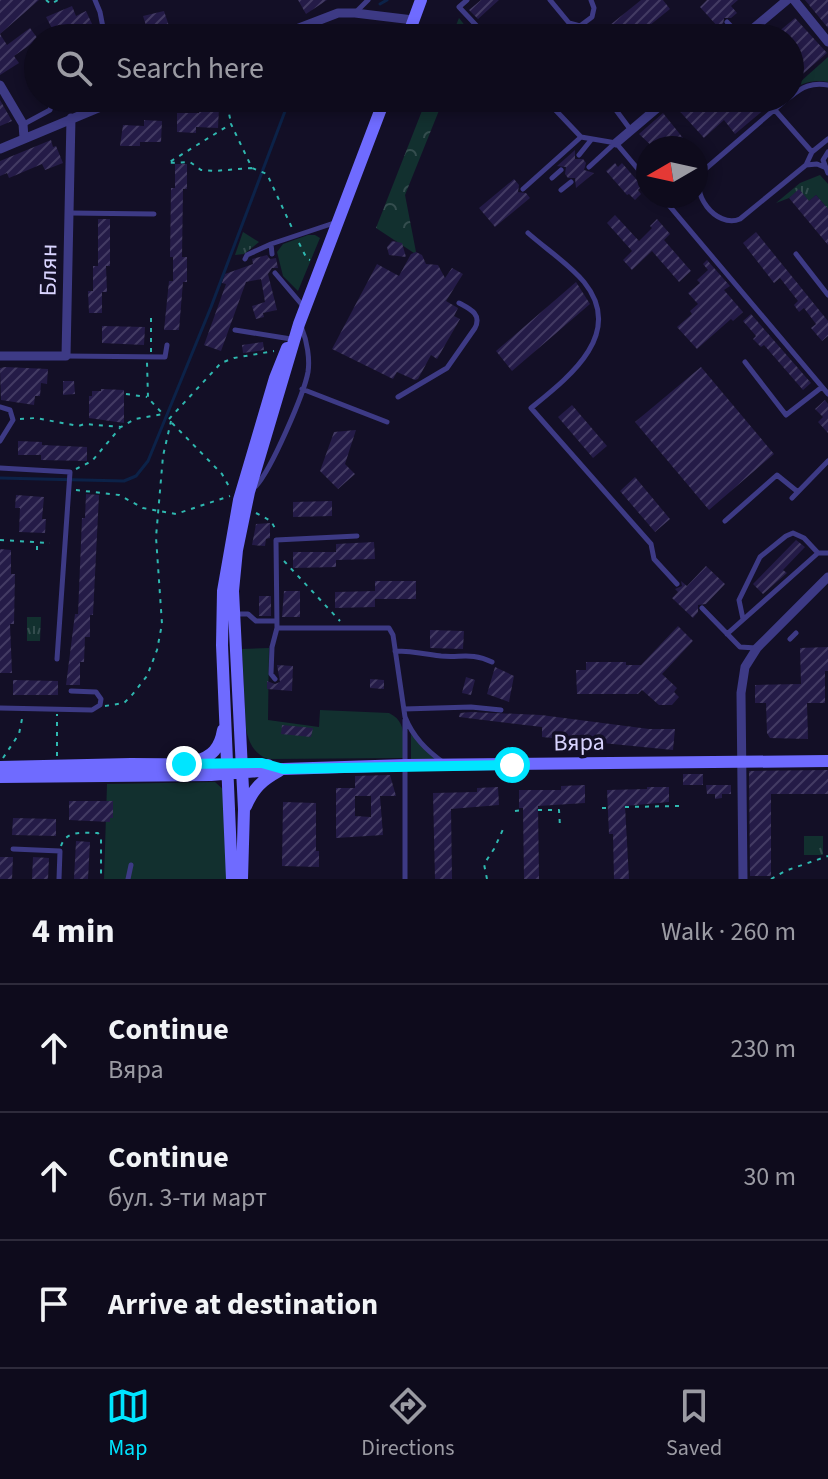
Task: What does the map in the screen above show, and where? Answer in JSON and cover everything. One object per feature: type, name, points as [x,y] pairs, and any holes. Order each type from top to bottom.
[{"type":"main road","points":[[412,24],[421,0]]},
{"type":"main road","points":[[232,879],[236,768],[234,575],[249,497],[299,324],[380,112]]},
{"type":"main road","points":[[184,764],[204,759],[218,748],[223,733],[222,613],[228,553],[243,485],[275,378],[299,324]]},
{"type":"main road","points":[[225,703],[244,809],[242,879]]},
{"type":"main road","name":"Вяра","points":[[236,768],[262,763],[283,769],[828,761]]},
{"type":"main road","points":[[0,764],[184,764],[236,768]]},
{"type":"main road","points":[[0,777],[97,778],[236,768]]},
{"type":"main road","points":[[244,809],[254,789],[283,769]]},
{"type":"street","points":[[759,24],[787,0]]},
{"type":"street","points":[[794,0],[828,42]]},
{"type":"street","points":[[307,24],[338,13],[413,20]]},
{"type":"street","points":[[0,85],[23,124],[24,138]]},
{"type":"street","points":[[0,149],[86,112]]},
{"type":"street","points":[[616,143],[652,112]]},
{"type":"street","name":"Блян","points":[[66,356],[71,118]]},
{"type":"street","points":[[0,356],[66,356]]},
{"type":"street","points":[[743,879],[741,693],[745,667],[757,648],[828,577]]},
{"type":"lane","points":[[95,0],[102,24]]},
{"type":"lane","points":[[467,0],[459,7],[475,24]]},
{"type":"lane","points":[[550,0],[573,24]]},
{"type":"lane","points":[[583,24],[592,17],[594,8],[591,0]]},
{"type":"lane","points":[[355,13],[363,1]]},
{"type":"lane","points":[[804,86],[818,83],[828,85]]},
{"type":"lane","points":[[23,124],[46,112]]},
{"type":"lane","points":[[557,112],[581,137],[616,143],[636,167]]},
{"type":"lane","points":[[618,112],[631,130]]},
{"type":"lane","points":[[771,112],[703,171],[697,180],[698,192],[719,218],[727,222],[735,221],[806,165],[812,152],[828,139]]},
{"type":"lane","points":[[777,112],[812,152]]},
{"type":"lane","points":[[523,189],[581,137]]},
{"type":"lane","points":[[579,155],[591,140]]},
{"type":"lane","points":[[589,167],[616,143]]},
{"type":"lane","points":[[826,170],[823,160],[828,152]]},
{"type":"lane","points":[[806,165],[817,164],[826,170]]},
{"type":"lane","points":[[552,178],[561,170]]},
{"type":"lane","points":[[561,190],[571,182]]},
{"type":"lane","points":[[671,208],[828,394]]},
{"type":"lane","points":[[69,213],[154,214]]},
{"type":"lane","points":[[245,259],[247,255],[295,234],[339,222]]},
{"type":"lane","points":[[528,233],[585,283],[597,304],[598,328],[589,353],[570,376],[531,408],[651,544],[654,559],[677,584]]},
{"type":"lane","points":[[271,244],[272,254]]},
{"type":"lane","points":[[796,254],[825,287],[828,295]]},
{"type":"lane","points":[[275,273],[305,309]]},
{"type":"lane","points":[[398,397],[447,368],[475,328],[478,320],[475,313],[459,303]]},
{"type":"lane","points":[[249,497],[274,457],[308,371],[306,339],[299,324]]},
{"type":"lane","points":[[235,330],[288,344]]},
{"type":"lane","points":[[66,356],[165,357],[167,345]]},
{"type":"lane","points":[[745,362],[786,415],[822,387]]},
{"type":"lane","points":[[302,389],[387,422]]},
{"type":"lane","points":[[0,407],[10,410],[13,420],[0,441]]},
{"type":"lane","points":[[792,498],[828,461]]},
{"type":"lane","points":[[0,468],[70,472],[57,659]]},
{"type":"lane","points":[[725,521],[777,475],[798,492]]},
{"type":"lane","points":[[743,619],[739,600],[760,557],[793,533],[804,538],[818,553]]},
{"type":"lane","points":[[275,679],[271,674],[277,624],[276,540],[357,536]]},
{"type":"lane","points":[[727,634],[818,553],[828,553]]},
{"type":"lane","points":[[702,608],[740,647],[757,648]]},
{"type":"lane","points":[[234,614],[248,614],[256,621],[277,624],[389,628],[405,717],[405,879]]},
{"type":"lane","points":[[790,639],[796,633]]},
{"type":"lane","points":[[395,651],[443,656],[462,654],[492,662]]},
{"type":"lane","points":[[0,708],[92,710],[100,705],[101,699],[96,692],[71,691]]},
{"type":"lane","points":[[404,709],[471,707],[501,710]]},
{"type":"lane","points":[[405,717],[417,740],[448,765]]},
{"type":"lane","points":[[13,849],[60,851],[59,879]]},
{"type":"lane","points":[[128,879],[131,865]]},
{"type":"path","points":[[46,0],[51,4],[58,0]]},
{"type":"path","points":[[229,112],[231,124],[252,168]]},
{"type":"path","points":[[231,124],[168,163],[190,162],[201,170],[214,171],[252,168],[267,174],[307,259],[322,264]]},
{"type":"path","points":[[148,398],[151,317]]},
{"type":"path","points":[[100,705],[124,703],[147,676],[157,650],[162,624],[155,549],[169,420],[226,360],[288,344]]},
{"type":"path","points":[[69,484],[76,490],[119,495],[143,508],[182,513],[234,494],[222,474],[148,398],[126,394]]},
{"type":"path","points":[[70,472],[92,461],[121,427],[135,419],[163,414]]},
{"type":"path","points":[[13,420],[36,418],[78,426],[121,427]]},
{"type":"path","points":[[249,497],[258,515],[275,526],[276,540]]},
{"type":"path","points":[[0,540],[50,543]]},
{"type":"path","points":[[37,542],[37,550]]},
{"type":"path","points":[[276,553],[346,627]]},
{"type":"path","points":[[0,764],[19,734],[24,709]]},
{"type":"path","points":[[57,709],[57,765]]},
{"type":"path","points":[[625,807],[679,806]]},
{"type":"path","points":[[602,808],[609,808]]},
{"type":"path","points":[[515,811],[523,810]]},
{"type":"path","points":[[538,810],[559,810],[560,827]]},
{"type":"path","points":[[487,879],[484,864],[505,825]]},
{"type":"path","points":[[60,851],[63,840],[69,835],[98,833],[101,838],[101,879]]},
{"type":"path","points":[[771,879],[828,856]]},
{"type":"green space","points":[[828,57],[828,82],[804,84],[804,78]]},
{"type":"green space","points":[[422,112],[438,112],[405,195],[416,252],[376,228]]},
{"type":"green space","points":[[820,175],[828,184],[828,209],[816,195],[809,201],[799,190],[776,203],[800,183]]},
{"type":"green space","points":[[243,232],[259,242],[244,254],[235,255]]},
{"type":"green space","points":[[308,235],[320,238],[298,291],[283,276],[277,252],[283,244]]},
{"type":"green space","points":[[27,617],[41,617],[40,641],[27,641]]},
{"type":"green space","points":[[269,648],[268,720],[319,727],[320,710],[389,713],[402,726],[403,758],[268,759],[259,754],[246,729],[242,649]]},
{"type":"green space","points":[[411,733],[430,755],[441,763],[411,763]]},
{"type":"green space","points":[[215,782],[225,791],[228,879],[104,879],[107,784]]},
{"type":"green space","points":[[804,836],[823,836],[823,855],[804,855]]},
{"type":"building","points":[[0,0],[39,0],[0,34]]},
{"type":"building","points":[[298,0],[327,0],[306,14]]},
{"type":"building","points":[[481,0],[499,0],[478,19],[469,10]]},
{"type":"building","points":[[641,0],[663,0],[670,9],[651,24],[611,24]]},
{"type":"building","points":[[707,0],[738,0],[731,6],[737,13],[731,18],[724,18],[723,24],[715,24],[700,7]]},
{"type":"building","points":[[805,0],[828,0],[828,28]]},
{"type":"building","points":[[72,6],[76,16],[86,11],[92,24],[50,24],[46,17]]},
{"type":"building","points":[[164,11],[168,24],[146,24],[143,16]]},
{"type":"building","points":[[804,28],[827,53],[804,73]]},
{"type":"building","points":[[24,32],[24,49],[14,56],[19,63],[0,75],[0,34],[7,45]]},
{"type":"building","points":[[0,100],[12,121],[0,126]]},
{"type":"building","points":[[219,112],[218,128],[196,127],[196,133],[177,132],[177,113]]},
{"type":"building","points":[[680,112],[761,112],[735,134],[724,120],[702,136]]},
{"type":"building","points":[[663,113],[681,136],[641,136],[639,134]]},
{"type":"building","points":[[144,120],[162,121],[161,142],[120,146],[123,125],[144,126]]},
{"type":"building","points":[[51,140],[63,163],[45,170],[42,164],[9,178],[7,173],[0,176],[0,161]]},
{"type":"building","points":[[575,150],[575,159],[583,159],[586,163],[584,170],[594,173],[576,188],[575,178],[568,178],[565,174],[566,167],[557,166]]},
{"type":"building","points":[[615,163],[618,167],[622,163],[636,179],[636,199],[627,195],[606,171]]},
{"type":"building","points":[[175,164],[187,164],[187,189],[183,189],[182,257],[187,257],[187,282],[183,282],[179,330],[164,330],[169,281],[173,281],[173,257],[170,257],[171,188],[175,188]]},
{"type":"building","points":[[514,179],[519,185],[518,192],[526,193],[530,198],[495,227],[479,208]]},
{"type":"building","points":[[799,189],[809,201],[816,195],[828,209],[828,245],[789,198]]},
{"type":"building","points":[[615,215],[639,241],[657,219],[670,234],[664,240],[691,271],[679,282],[652,251],[632,270],[623,260],[632,251],[607,223]]},
{"type":"building","points":[[98,219],[110,219],[110,266],[106,266],[107,292],[102,292],[102,313],[89,313],[88,291],[93,291],[93,266],[98,266]]},
{"type":"building","points":[[756,232],[828,321],[828,336],[822,341],[811,328],[816,324],[804,308],[799,312],[794,305],[798,301],[780,278],[774,283],[743,243]]},
{"type":"building","points":[[392,241],[402,243],[406,257],[389,255],[387,247]]},
{"type":"building","points":[[416,252],[422,255],[426,264],[438,265],[445,278],[452,268],[463,274],[446,301],[458,308],[454,316],[460,319],[437,359],[431,355],[418,379],[397,372],[393,379],[332,349],[377,264],[399,276],[411,254]]},
{"type":"building","points":[[267,255],[270,259],[276,258],[278,268],[272,268],[268,274],[277,310],[263,313],[264,317],[256,319],[252,306],[265,302],[261,279],[246,282],[221,351],[204,345],[226,284],[222,283],[225,274],[253,264],[252,259]]},
{"type":"building","points":[[707,260],[730,286],[724,290],[743,312],[697,349],[677,327],[698,304],[688,293],[700,283],[697,280],[708,270],[703,264]]},
{"type":"building","points":[[576,282],[590,304],[512,371],[496,351]]},
{"type":"building","points":[[751,314],[811,383],[803,390],[764,345],[761,347],[753,339],[756,336],[743,321]]},
{"type":"building","points":[[102,326],[145,327],[144,345],[102,343]]},
{"type":"building","points":[[263,342],[264,350],[243,353],[242,345]]},
{"type":"building","points":[[701,367],[774,454],[709,510],[635,422]]},
{"type":"building","points":[[0,368],[48,369],[47,384],[41,383],[40,396],[35,396],[34,405],[1,400]]},
{"type":"building","points":[[63,381],[74,381],[75,394],[63,395]]},
{"type":"building","points":[[124,390],[124,423],[89,418],[89,396],[92,396],[92,391]]},
{"type":"building","points":[[825,400],[828,404],[828,433],[818,422],[823,417],[815,409]]},
{"type":"building","points":[[572,405],[607,446],[593,458],[558,417]]},
{"type":"building","points":[[356,430],[345,464],[355,474],[338,489],[320,471],[334,432]]},
{"type":"building","points":[[18,441],[87,447],[87,461],[41,460],[41,455],[18,455]]},
{"type":"building","points":[[635,477],[670,519],[655,532],[620,491]]},
{"type":"building","points":[[86,494],[99,495],[93,615],[90,615],[90,637],[85,637],[84,662],[80,662],[80,685],[66,685],[75,614],[78,614]]},
{"type":"building","points":[[16,495],[44,497],[42,519],[46,519],[45,533],[19,532],[20,508],[15,508]]},
{"type":"building","points":[[332,501],[332,516],[293,517],[293,502]]},
{"type":"building","points":[[270,523],[270,538],[266,539],[265,546],[252,545],[256,524]]},
{"type":"building","points":[[796,540],[805,547],[783,570],[787,573],[763,594],[753,584]]},
{"type":"building","points":[[374,542],[375,559],[336,560],[336,567],[293,568],[293,552],[336,552],[336,544]]},
{"type":"building","points":[[0,549],[11,550],[11,574],[15,574],[14,624],[10,624],[12,673],[0,673]]},
{"type":"building","points":[[706,566],[725,584],[706,604],[698,605],[698,612],[693,618],[672,598],[678,592],[675,589],[682,586],[681,581],[687,586]]},
{"type":"building","points":[[375,581],[416,581],[416,599],[375,599],[375,607],[335,608],[335,592],[375,591]]},
{"type":"building","points":[[284,591],[300,591],[300,617],[282,617]]},
{"type":"building","points":[[259,596],[271,596],[271,616],[259,616]]},
{"type":"building","points":[[678,626],[693,641],[662,674],[677,688],[674,692],[679,697],[672,705],[659,705],[642,690],[638,694],[577,694],[576,670],[586,670],[586,662],[641,665]]},
{"type":"building","points":[[430,630],[464,631],[463,649],[430,648]]},
{"type":"building","points":[[828,647],[825,703],[807,703],[808,739],[770,738],[767,733],[766,703],[755,703],[755,685],[801,684],[800,648]]},
{"type":"building","points":[[277,665],[293,666],[292,691],[267,689],[267,681],[280,682]]},
{"type":"building","points":[[495,667],[514,676],[509,702],[487,694]]},
{"type":"building","points":[[466,677],[475,680],[471,695],[462,693]]},
{"type":"building","points":[[370,679],[384,680],[384,689],[370,688]]},
{"type":"building","points":[[13,680],[58,681],[58,695],[13,695]]},
{"type":"building","points":[[460,713],[541,715],[649,729],[675,729],[673,750],[542,737],[542,727],[459,717]]},
{"type":"building","points":[[282,725],[313,728],[311,737],[281,734]]},
{"type":"building","points":[[828,770],[828,794],[771,794],[771,876],[750,876],[749,771]]},
{"type":"building","points":[[683,774],[703,774],[703,785],[683,785]]},
{"type":"building","points":[[390,775],[396,796],[380,796],[383,835],[336,838],[336,788],[355,788],[355,776]],"holes":[[[355,796],[371,796],[371,817],[355,816]]]},
{"type":"building","points":[[585,785],[585,803],[538,806],[539,879],[524,879],[523,808],[519,808],[519,790],[561,790],[561,786]]},
{"type":"building","points":[[706,785],[731,785],[731,794],[722,794],[722,798],[715,799],[715,794],[707,794]]},
{"type":"building","points":[[498,787],[499,805],[451,809],[452,879],[435,879],[433,793],[477,792],[477,788]]},
{"type":"building","points":[[669,787],[669,802],[625,806],[629,879],[614,879],[613,834],[609,834],[607,790]]},
{"type":"building","points":[[69,801],[113,801],[113,818],[110,822],[69,820]]},
{"type":"building","points":[[283,802],[316,803],[319,867],[282,866]]},
{"type":"building","points":[[13,818],[56,819],[56,836],[12,835]]},
{"type":"building","points":[[76,841],[90,842],[88,879],[74,879]]},
{"type":"building","points":[[0,857],[13,857],[12,879],[0,879]]},
{"type":"building","points":[[33,857],[49,858],[48,879],[32,879]]},
{"type":"waterway","points":[[380,4],[387,0]]},
{"type":"waterway","points":[[0,478],[124,481],[136,476],[148,461],[211,307],[285,112]]},
{"type":"route","points":[[184,764],[262,763],[283,769],[512,765]]}]
